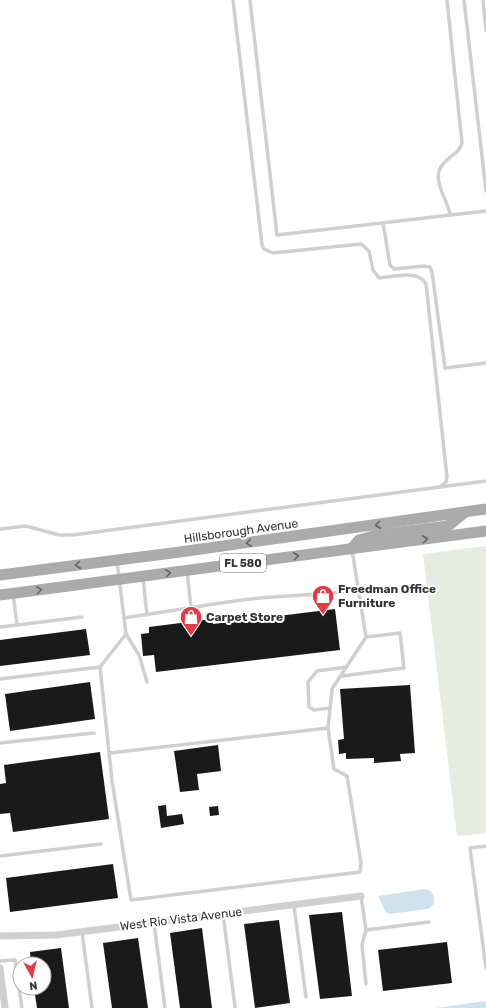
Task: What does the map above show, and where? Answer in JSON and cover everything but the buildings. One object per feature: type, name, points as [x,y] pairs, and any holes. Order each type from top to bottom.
[{"type":"main road","name":"Hillsborough Avenue","points":[[0,575],[486,509]]},
{"type":"main road","points":[[352,548],[359,540],[377,535],[448,526],[464,512]]},
{"type":"main road","name":"FL 580","points":[[0,595],[486,531]]},
{"type":"street","name":"West Rio Vista Avenue","points":[[0,936],[56,935],[294,906],[361,896]]},
{"type":"street","points":[[0,968],[1,987],[5,1008]]},
{"type":"lane","points":[[233,0],[262,244],[264,249],[273,252],[362,244],[370,251],[373,270],[379,278],[412,275],[419,276],[424,279],[426,284],[447,477],[446,482],[440,487]]},
{"type":"lane","points":[[250,0],[277,235],[486,211]]},
{"type":"lane","points":[[447,0],[462,143],[460,149],[442,164],[440,170],[440,188],[449,208],[450,215]]},
{"type":"lane","points":[[464,0],[486,192]]},
{"type":"lane","points":[[483,0],[486,30]]},
{"type":"lane","points":[[383,223],[390,265],[394,269],[424,266],[430,267],[432,272],[445,368],[486,362]]},
{"type":"lane","points":[[0,529],[26,526],[59,534],[73,535],[486,481]]},
{"type":"lane","points":[[126,634],[100,668],[112,781],[131,900],[360,872],[361,863],[348,776],[334,769],[328,728],[332,689],[342,676],[366,637],[352,548]]},
{"type":"lane","points":[[117,560],[126,634],[139,656],[147,682]]},
{"type":"lane","points":[[187,570],[191,608]]},
{"type":"lane","points":[[143,576],[147,615]]},
{"type":"lane","points":[[124,618],[253,599],[319,595],[359,590]]},
{"type":"lane","points":[[13,593],[17,625]]},
{"type":"lane","points":[[0,627],[82,617]]},
{"type":"lane","points":[[342,676],[404,668],[400,633],[366,637]]},
{"type":"lane","points":[[330,708],[314,710],[309,707],[308,682],[317,671],[347,667]]},
{"type":"lane","points":[[0,679],[100,668]]},
{"type":"lane","points":[[110,753],[328,728]]},
{"type":"lane","points":[[0,743],[94,733]]},
{"type":"lane","points":[[0,856],[101,844]]},
{"type":"lane","points":[[486,846],[470,848],[486,968]]},
{"type":"lane","points":[[361,896],[366,930],[362,946],[366,984]]},
{"type":"lane","points":[[294,906],[306,997]]},
{"type":"lane","points":[[223,914],[235,1007]]},
{"type":"lane","points":[[366,930],[429,922]]},
{"type":"lane","points":[[154,923],[165,1008]]},
{"type":"lane","points":[[82,932],[92,1008]]},
{"type":"lane","points":[[0,962],[15,960],[22,1008]]},
{"type":"shaded area","points":[[486,546],[486,833],[457,836],[423,554]]},
{"type":"water","points":[[425,889],[430,891],[434,896],[434,904],[428,909],[389,914],[385,911],[379,897],[379,896]]},
{"type":"water","points":[[486,1001],[486,1008],[436,1008]]},
{"type":"place","name":"Freedman Office Furniture","points":[[323,616]]},
{"type":"place","name":"Carpet Store","points":[[191,636]]}]
